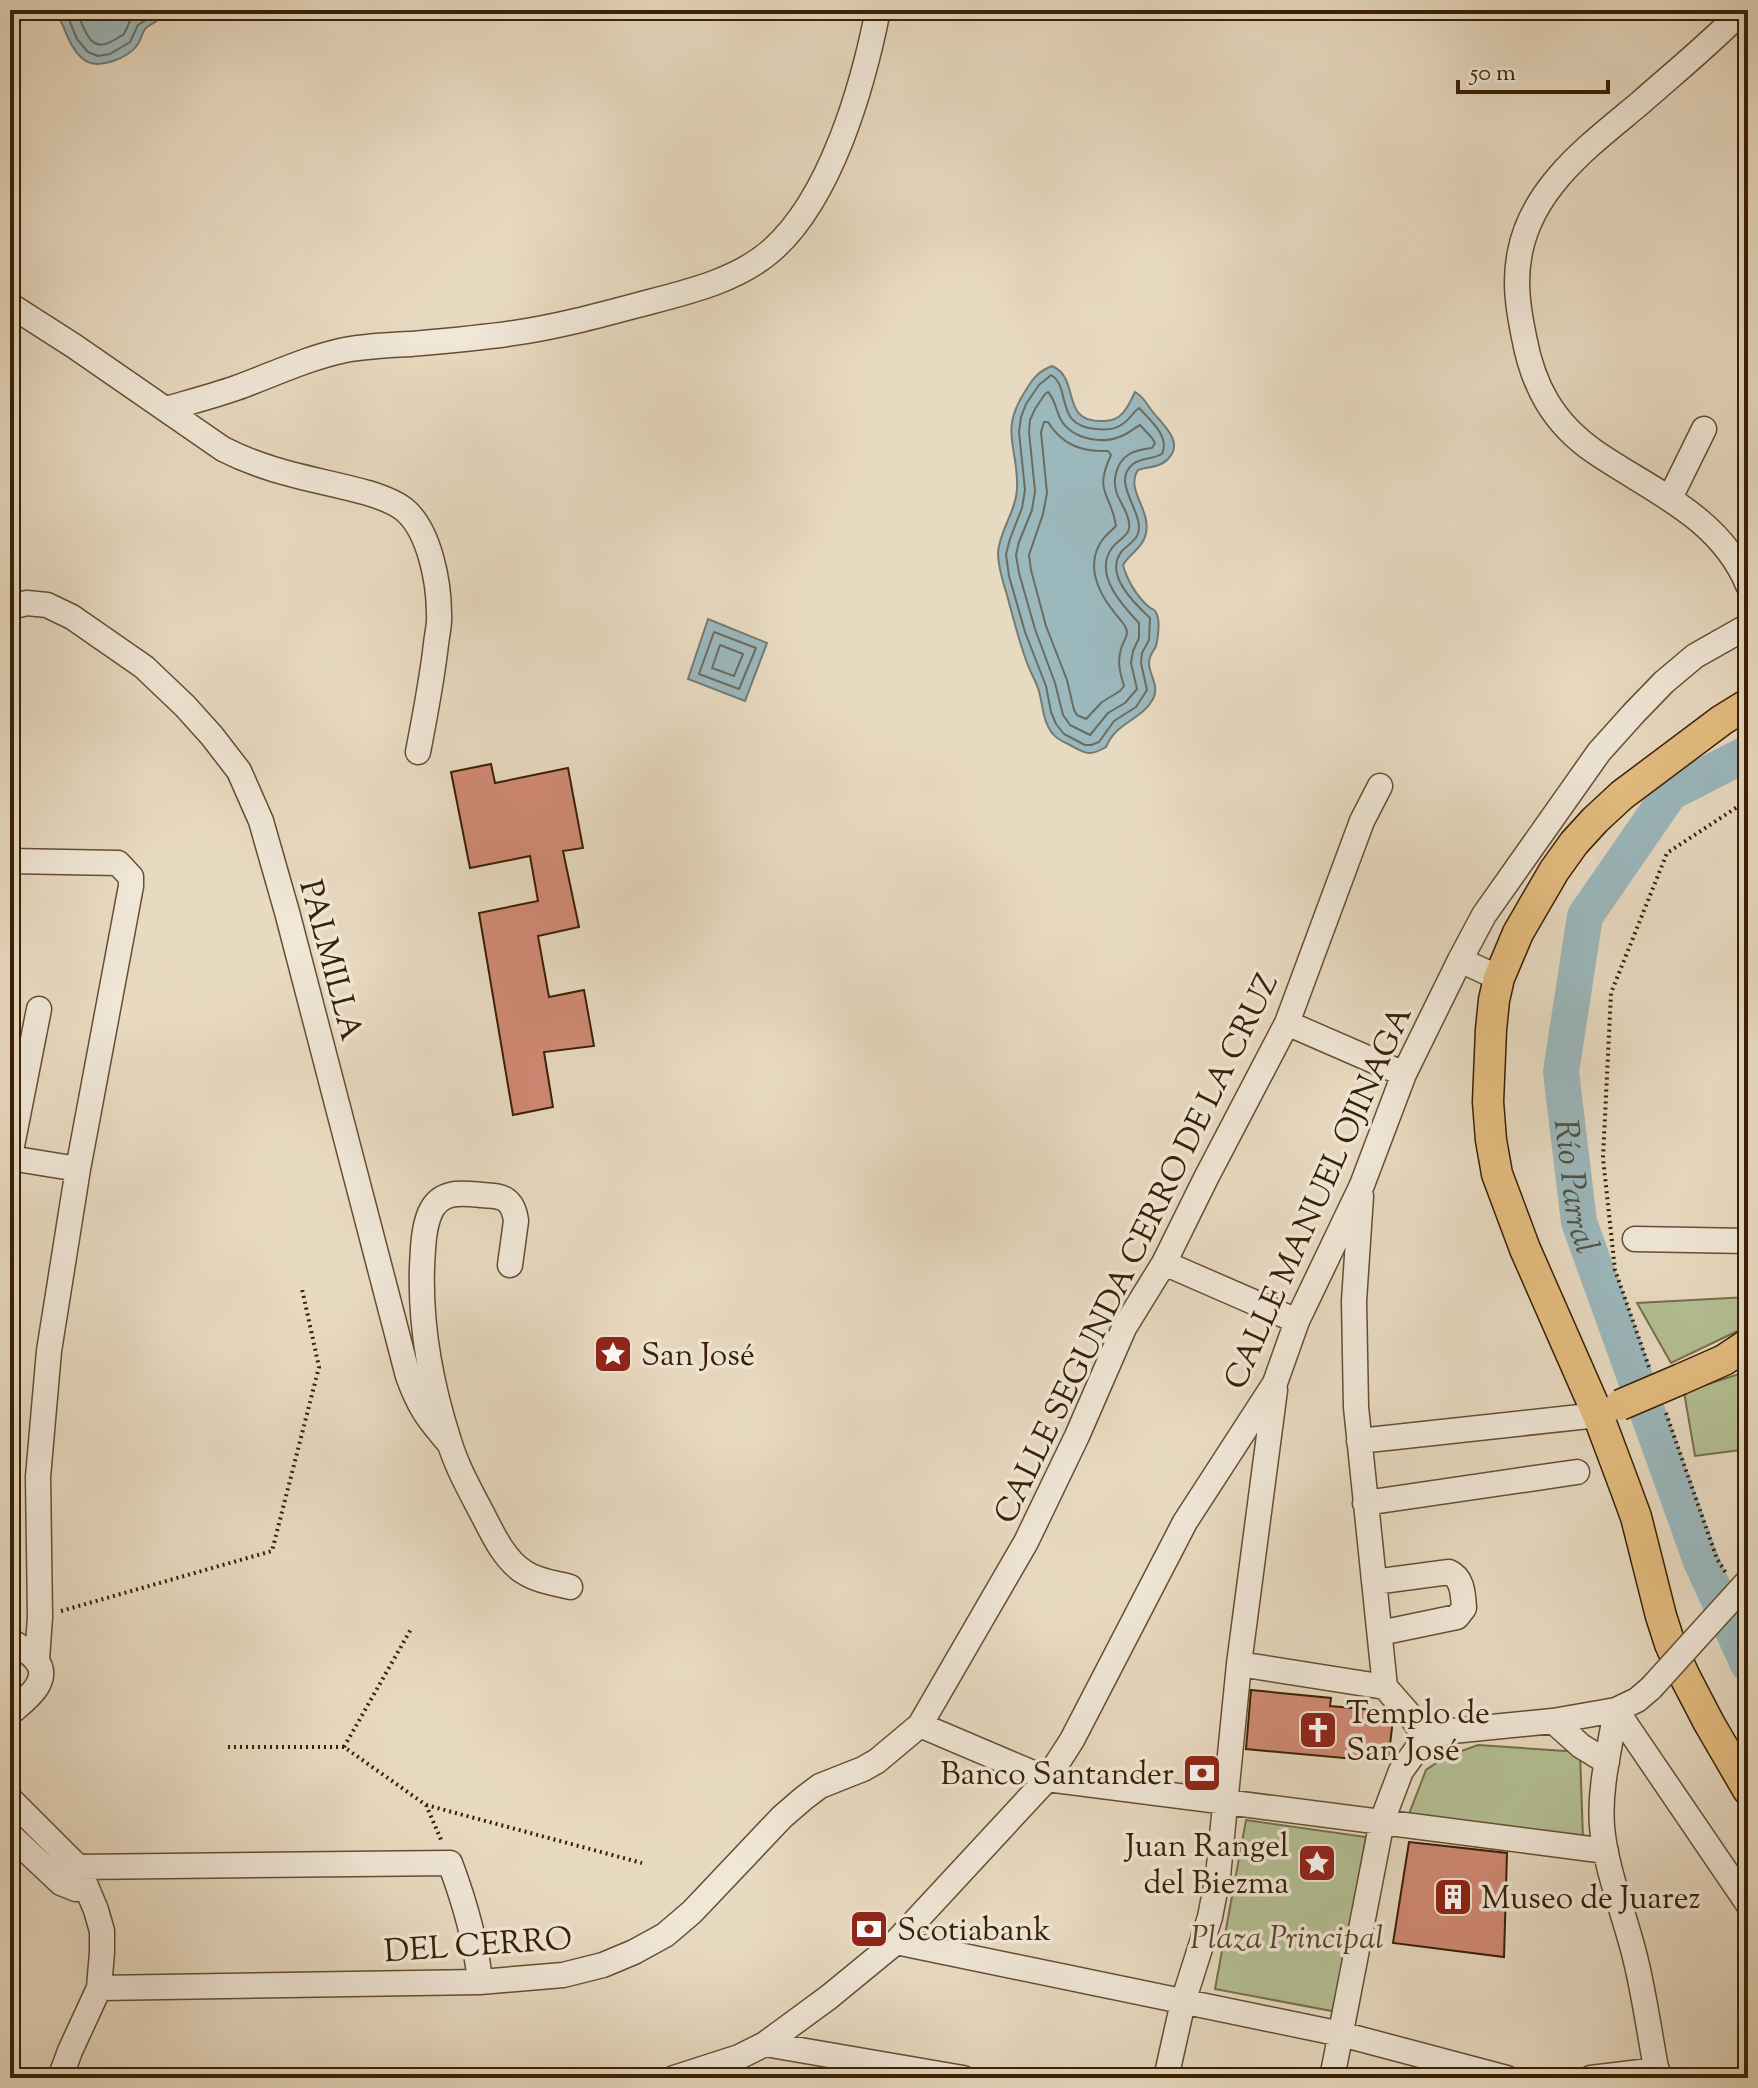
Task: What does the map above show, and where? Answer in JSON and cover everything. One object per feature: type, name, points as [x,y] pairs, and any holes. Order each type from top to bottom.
[{"type":"main road","points":[[1748,704],[1622,795],[1574,843],[1554,871],[1518,933],[1499,978],[1491,1030],[1488,1102],[1497,1174],[1525,1249],[1609,1410],[1670,1644],[1709,1723],[1748,1790]]},
{"type":"main road","points":[[1609,1410],[1671,1390],[1740,1356]]},
{"type":"street","points":[[166,409],[346,350],[515,333],[658,300],[745,270],[771,251],[810,205],[840,143],[856,99],[878,10]]},
{"type":"street","points":[[1743,10],[1553,182],[1526,230],[1516,280],[1525,345],[1533,371],[1556,418],[1595,452],[1670,498],[1717,536],[1733,555],[1748,585]]},
{"type":"street","points":[[10,305],[223,449],[248,462],[307,480],[368,493],[395,503],[408,513],[423,535],[430,554],[439,614],[418,752]]},
{"type":"street","points":[[1670,498],[1704,429]]},
{"type":"street","name":"PALMILLA","points":[[10,607],[27,603],[47,605],[72,617],[144,667],[185,706],[239,771],[261,821],[287,912],[408,1376],[426,1418],[449,1443]]},
{"type":"street","name":"CALLE MANUEL OJINAGA","points":[[674,2078],[739,2057],[765,2044],[829,1997],[896,1942],[1047,1779],[1072,1740],[1185,1522],[1275,1383],[1297,1321],[1362,1185],[1404,1074],[1484,915],[1599,752],[1664,682],[1695,656],[1748,626]]},
{"type":"street","name":"CALLE SEGUNDA CERRO DE LA CRUZ","points":[[920,1725],[1026,1542],[1124,1328],[1164,1263],[1287,1023],[1362,821],[1380,786]]},
{"type":"street","points":[[10,861],[118,863],[131,877],[78,1169],[49,1351],[38,1477],[38,1664],[41,1677],[39,1684],[10,1713]]},
{"type":"street","points":[[1460,960],[1499,978]]},
{"type":"street","points":[[39,1009],[10,1157],[78,1169]]},
{"type":"street","points":[[1287,1023],[1404,1074]]},
{"type":"street","points":[[1362,1185],[1354,1301],[1356,1407],[1385,1687],[1425,1738]]},
{"type":"street","points":[[510,1265],[516,1221],[506,1200],[496,1196],[458,1193],[438,1201],[427,1220],[424,1239],[422,1317],[432,1375],[449,1443],[468,1487],[508,1558],[523,1572],[570,1587]]},
{"type":"street","points":[[1635,1239],[1748,1241]]},
{"type":"street","points":[[1164,1263],[1297,1321]]},
{"type":"street","points":[[1166,2078],[1183,2002],[1210,1917],[1223,1842],[1239,1664],[1275,1383]]},
{"type":"street","points":[[1359,1441],[1609,1410]]},
{"type":"street","points":[[1365,1503],[1577,1472]]},
{"type":"street","points":[[1374,1582],[1449,1572],[1460,1580],[1463,1594],[1464,1608],[1457,1617],[1380,1633]]},
{"type":"street","points":[[1332,2078],[1382,1821],[1401,1771],[1425,1738],[1452,1731],[1553,1721],[1616,1710],[1637,1700],[1651,1688],[1740,1583]]},
{"type":"street","points":[[10,1640],[38,1664]]},
{"type":"street","points":[[1239,1664],[1385,1687]]},
{"type":"street","points":[[1591,2078],[1658,2074],[1649,2018],[1606,1851],[1601,1815],[1616,1710]]},
{"type":"street","points":[[1616,1710],[1748,1904]]},
{"type":"street","points":[[1553,1721],[1581,1746],[1607,1762]]},
{"type":"street","points":[[920,1725],[1047,1779],[1606,1851]]},
{"type":"street","name":"DEL CERRO","points":[[99,1988],[480,1982],[563,1975],[603,1965],[665,1935],[692,1912],[804,1798],[820,1786],[877,1761],[920,1725]]},
{"type":"street","points":[[10,1799],[69,1875],[89,1895],[102,1931],[99,1988],[60,2078]]},
{"type":"street","points":[[10,1835],[69,1875],[450,1863],[472,1926],[480,1982]]},
{"type":"street","points":[[896,1942],[1341,2034],[1507,2078]]},
{"type":"street","points":[[765,2044],[963,2078]]},
{"type":"path","points":[[1651,1371],[1615,1270],[1603,1158],[1611,993],[1667,853],[1748,800]]},
{"type":"path","points":[[40,1617],[272,1551],[319,1367],[302,1289]]},
{"type":"path","points":[[1671,1390],[1717,1559],[1740,1583]]},
{"type":"path","points":[[344,1747],[411,1629]]},
{"type":"path","points":[[228,1747],[344,1747],[426,1805],[642,1863]]},
{"type":"path","points":[[426,1805],[450,1863]]},
{"type":"green space","points":[[1748,1297],[1748,1326],[1671,1363],[1637,1303]]},
{"type":"green space","points":[[1748,1373],[1748,1449],[1695,1456],[1684,1392]]},
{"type":"green space","points":[[1478,1745],[1580,1752],[1583,1839],[1409,1814],[1426,1770],[1445,1757]]},
{"type":"green space","name":"Plaza Principal","points":[[1246,1820],[1366,1837],[1337,2012],[1215,1989]]},
{"type":"water","points":[[54,10],[163,10],[128,54],[96,64],[78,54]]},
{"type":"water","points":[[1052,366],[1066,380],[1075,408],[1081,415],[1090,420],[1115,419],[1127,408],[1135,392],[1166,427],[1174,446],[1173,453],[1165,462],[1138,470],[1135,477],[1134,485],[1147,524],[1146,533],[1143,542],[1123,565],[1133,588],[1155,610],[1158,618],[1157,643],[1149,663],[1155,694],[1148,706],[1116,732],[1106,747],[1090,753],[1059,740],[1047,723],[1038,688],[1018,636],[998,558],[1001,537],[1014,506],[1017,489],[1011,429],[1013,417],[1031,382]]},
{"type":"water","points":[[708,619],[767,643],[745,701],[688,679]]},
{"type":"building","points":[[491,764],[495,783],[568,768],[583,848],[563,851],[579,927],[538,936],[549,997],[584,990],[594,1046],[544,1052],[553,1107],[513,1115],[479,913],[538,901],[530,856],[470,868],[451,772]]},
{"type":"building","name":"Templo de San José","points":[[1251,1690],[1331,1698],[1330,1706],[1386,1711],[1393,1719],[1388,1762],[1246,1749]]},
{"type":"building","name":"Museo de Juarez","points":[[1409,1842],[1507,1853],[1504,1957],[1393,1943]]},
{"type":"waterway","name":"Río Parral","points":[[1748,753],[1670,793],[1585,916],[1561,1072],[1579,1222],[1701,1561],[1748,1664]]},
{"type":"place","name":"San José","points":[[613,1354]]},
{"type":"place","name":"Templo de San José","points":[[1318,1730]]},
{"type":"place","name":"Banco Santander","points":[[1202,1773]]},
{"type":"place","name":"Juan Rangel del Biezma","points":[[1317,1863]]},
{"type":"place","name":"Museo de Juarez","points":[[1453,1897]]},
{"type":"place","name":"Scotiabank","points":[[869,1929]]}]
